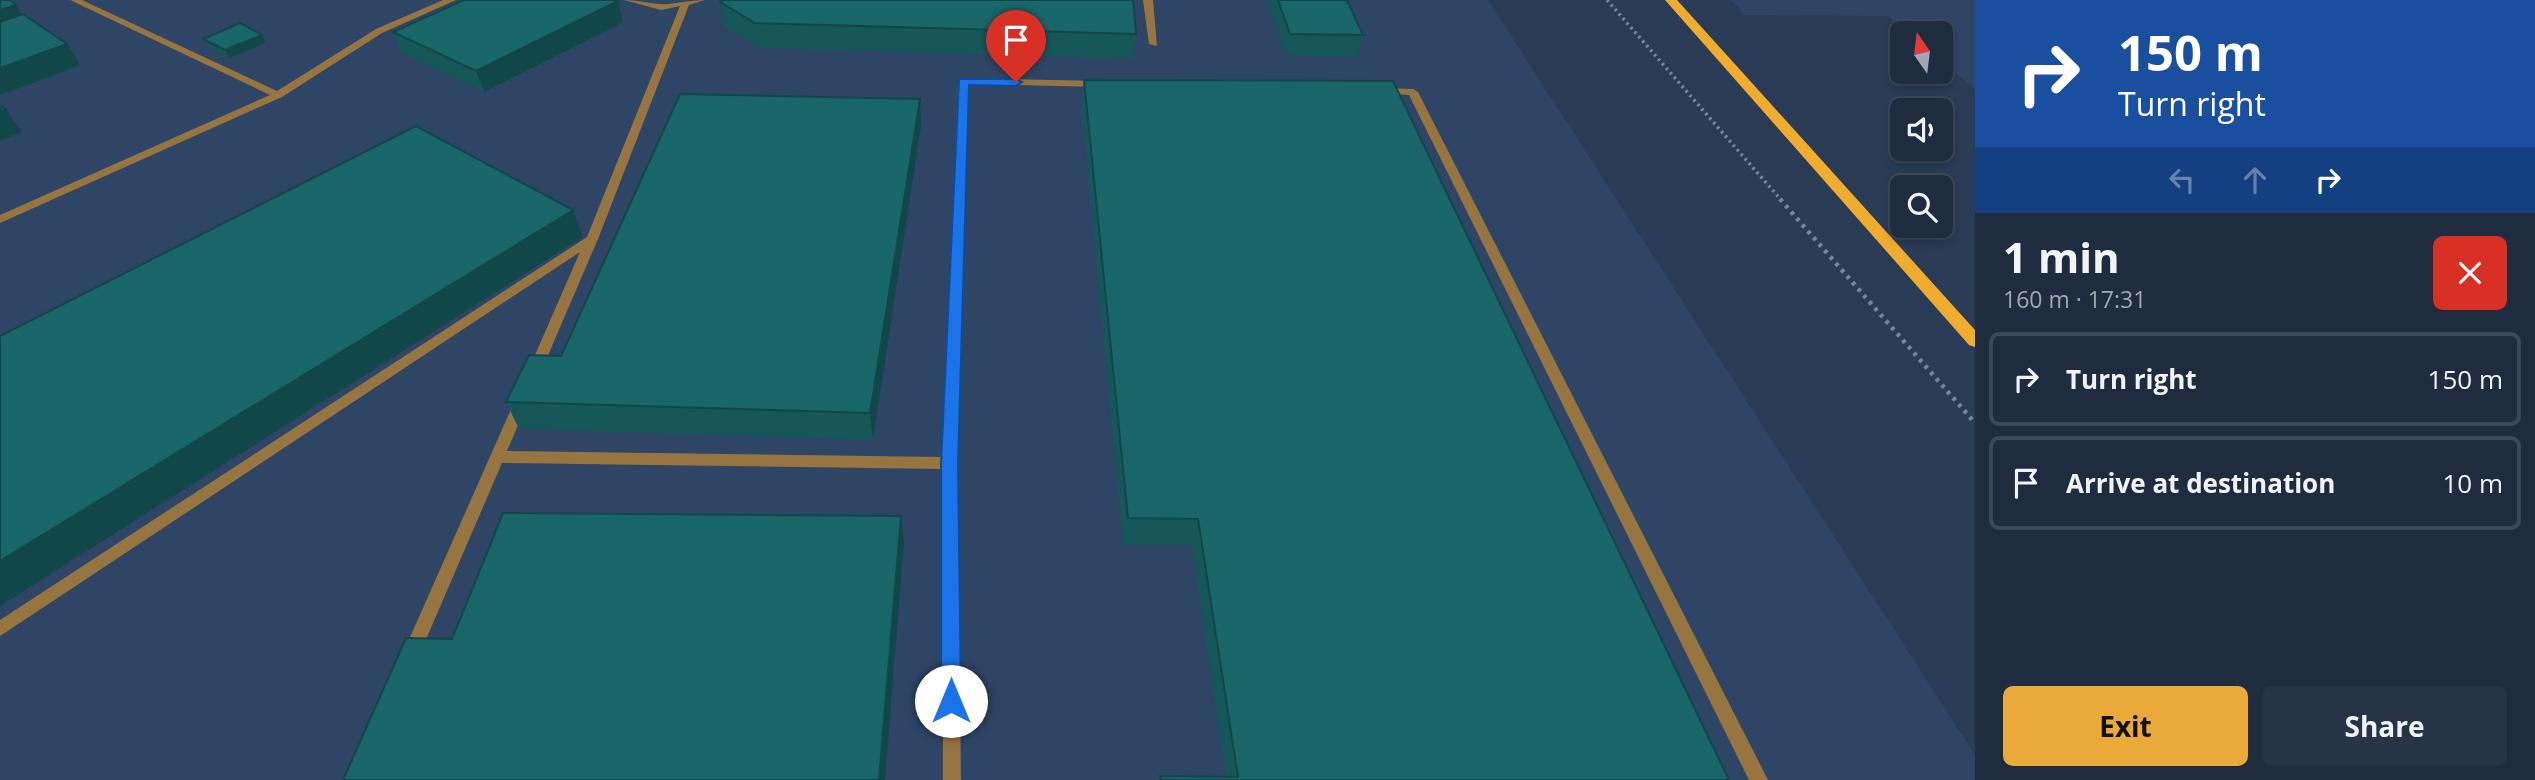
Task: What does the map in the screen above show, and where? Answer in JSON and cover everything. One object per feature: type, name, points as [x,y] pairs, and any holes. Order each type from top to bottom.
[{"type":"main road","points":[[1671,0],[1975,341]]},
{"type":"lane","points":[[75,0],[278,95]]},
{"type":"lane","points":[[0,219],[278,95],[379,31],[451,0]]},
{"type":"lane","points":[[629,0],[661,7],[685,5],[700,0]]},
{"type":"lane","points":[[1148,0],[1154,44]]},
{"type":"lane","points":[[406,668],[592,239],[685,5]]},
{"type":"lane","points":[[952,780],[950,463],[963,81],[1113,85]]},
{"type":"lane","points":[[1372,91],[1413,92],[1759,780]]},
{"type":"lane","points":[[0,628],[592,239]]},
{"type":"lane","points":[[497,457],[950,463]]},
{"type":"path","points":[[1607,0],[1975,423]]},
{"type":"shaded area","points":[[0,0],[1488,0],[1975,755],[1975,780],[0,780]]},
{"type":"shaded area","points":[[1731,0],[1975,0],[1975,89],[1953,71],[1953,21],[1893,21],[1887,16],[1745,15]]},
{"type":"building","points":[[0,0],[10,0],[16,5],[0,10]]},
{"type":"building","points":[[464,0],[618,1],[476,71],[393,32]]},
{"type":"building","points":[[1133,0],[1136,34],[755,23],[720,2]]},
{"type":"building","points":[[1278,0],[1347,0],[1363,35],[1290,34]]},
{"type":"building","points":[[23,14],[67,44],[0,68],[0,22]]},
{"type":"building","points":[[240,23],[262,35],[225,50],[203,39]]},
{"type":"building","points":[[1084,80],[1393,81],[1729,780],[1161,780],[1160,776],[1238,777],[1198,519],[1128,518]]},
{"type":"building","points":[[680,94],[920,99],[870,413],[506,402],[529,355],[561,356]]},
{"type":"building","points":[[416,126],[573,210],[0,561],[0,336]]},
{"type":"building","points":[[503,513],[901,516],[879,780],[343,780],[406,638],[452,639]]},
{"type":"route","points":[[951,701],[950,463],[963,81],[1016,82]]}]
